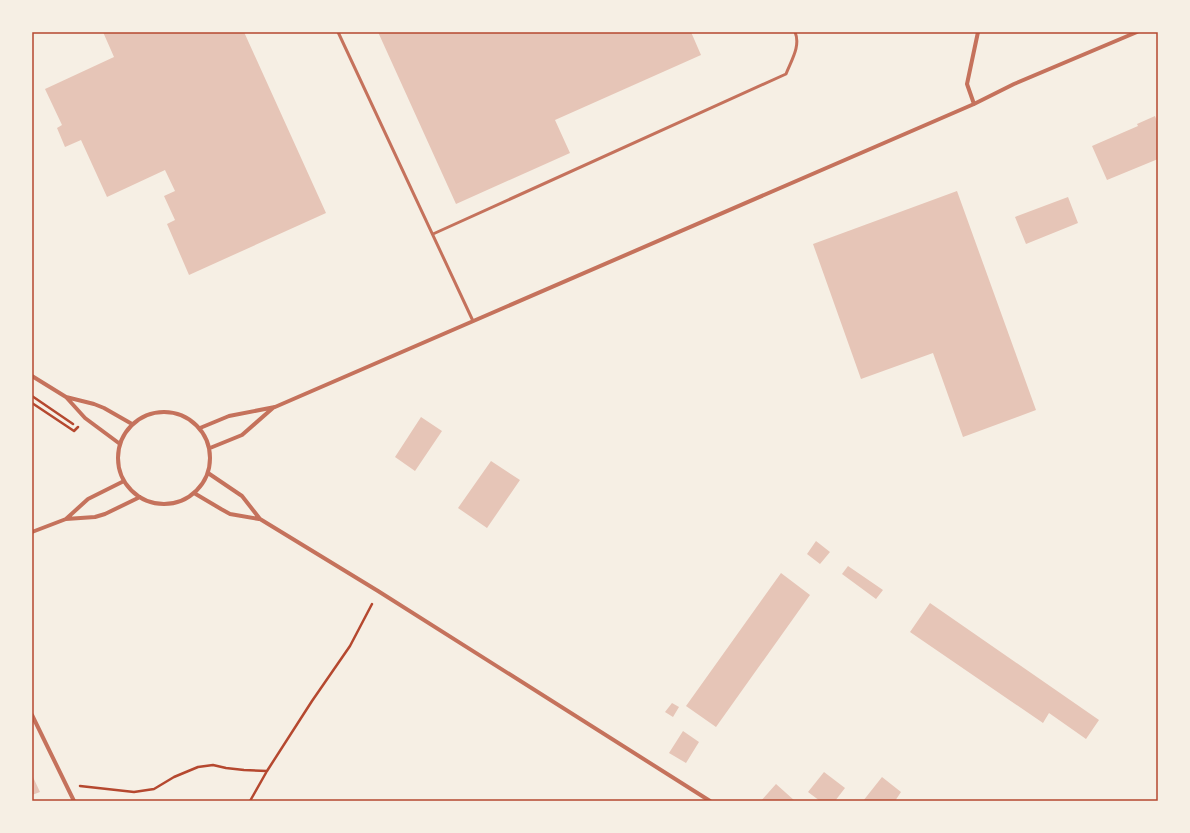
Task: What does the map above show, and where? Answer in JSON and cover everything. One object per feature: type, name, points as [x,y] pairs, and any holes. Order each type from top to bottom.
[{"type":"street","points":[[974,104],[967,84],[978,32]]},
{"type":"street","points":[[200,428],[229,416],[275,407],[974,104],[1014,84],[1138,32]]},
{"type":"street","points":[[32,376],[66,397],[88,421],[120,444]]},
{"type":"street","points":[[66,397],[104,408],[132,424]]},
{"type":"street","points":[[210,448],[242,435],[275,407]]},
{"type":"street","points":[[159,411],[174,412],[188,418],[200,428],[210,448],[210,461],[208,473],[202,484],[194,493],[182,500],[168,504],[153,502],[140,497],[131,490],[124,481],[118,463],[120,444],[132,424],[144,416],[159,411]]},
{"type":"street","points":[[208,473],[242,496],[260,519],[378,591],[710,801]]},
{"type":"street","points":[[66,519],[88,499],[124,481]]},
{"type":"street","points":[[194,493],[230,514],[260,519]]},
{"type":"street","points":[[32,532],[66,519],[95,517],[105,514],[140,497]]},
{"type":"street","points":[[32,715],[74,801]]},
{"type":"lane","points":[[338,32],[473,321]]},
{"type":"lane","points":[[433,234],[786,74],[796,49],[795,32]]},
{"type":"path","points":[[32,396],[82,430]]},
{"type":"path","points":[[32,403],[74,431],[80,424]]},
{"type":"path","points":[[250,801],[267,771],[350,646],[372,604]]},
{"type":"path","points":[[66,785],[134,792],[154,789],[174,777],[198,767],[213,765],[238,770],[267,771]]},
{"type":"building","points":[[103,32],[244,32],[326,213],[189,275],[167,224],[175,220],[164,196],[175,191],[165,170],[107,197],[81,140],[65,147],[57,128],[62,125],[45,89],[114,57]]},
{"type":"building","points":[[378,32],[691,32],[701,55],[555,120],[570,153],[456,204]]},
{"type":"building","points":[[1155,116],[1158,124],[1158,159],[1107,180],[1092,146],[1138,126],[1137,124]]},
{"type":"building","points":[[957,191],[1036,410],[963,437],[933,353],[861,379],[813,244]]},
{"type":"building","points":[[1068,197],[1078,223],[1026,244],[1015,217]]},
{"type":"building","points":[[421,417],[442,431],[415,471],[395,457]]},
{"type":"building","points":[[491,461],[520,480],[487,528],[458,508]]},
{"type":"building","points":[[816,541],[830,552],[820,564],[807,554]]},
{"type":"building","points":[[848,566],[883,590],[876,599],[842,574]]},
{"type":"building","points":[[781,573],[810,595],[716,727],[686,706]]},
{"type":"building","points":[[930,603],[1099,720],[1086,739],[1049,713],[1043,723],[910,632]]},
{"type":"building","points":[[672,703],[679,707],[673,717],[665,712]]},
{"type":"building","points":[[683,731],[699,742],[686,763],[669,753]]},
{"type":"building","points":[[824,772],[845,788],[835,801],[820,801],[808,792]]},
{"type":"building","points":[[32,775],[40,792],[32,795]]},
{"type":"building","points":[[882,777],[901,792],[895,801],[863,801]]},
{"type":"building","points":[[776,784],[795,801],[761,801]]}]
